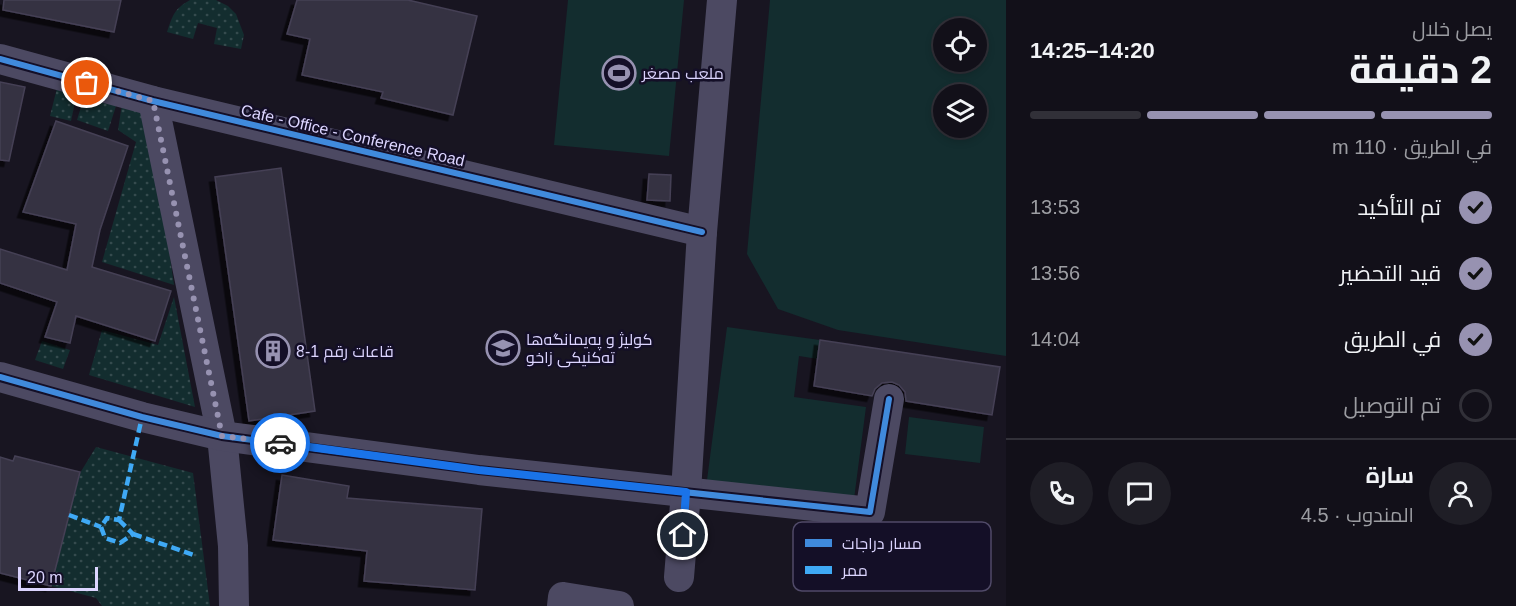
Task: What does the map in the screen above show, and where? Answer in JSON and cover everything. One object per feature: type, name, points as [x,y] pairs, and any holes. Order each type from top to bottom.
[{"type":"street","points":[[679,577],[702,232],[722,0]]},
{"type":"street","name":"Cafe - Office - Conference Road","points":[[0,59],[153,101],[702,232]]},
{"type":"street","points":[[153,101],[222,436],[233,546],[234,606]]},
{"type":"street","points":[[0,377],[142,417],[222,436],[479,470],[870,512],[889,399]]},
{"type":"street","points":[[562,606],[563,597],[619,606]]},
{"type":"green space","points":[[190,0],[216,0],[228,6],[236,14],[244,35],[241,49],[214,44],[217,28],[198,23],[193,39],[167,32],[180,6]]},
{"type":"green space","name":"ملعب مصغر","points":[[568,0],[684,0],[669,156],[554,145]]},
{"type":"green space","points":[[770,0],[1006,0],[1006,356],[838,330],[778,309],[747,254]]},
{"type":"green space","points":[[57,88],[77,93],[71,121],[50,116]]},
{"type":"green space","points":[[84,97],[117,103],[108,131],[77,120]]},
{"type":"green space","points":[[122,104],[149,110],[174,285],[102,262],[136,142],[118,130]]},
{"type":"green space","points":[[174,297],[195,407],[89,375],[102,330],[158,345]]},
{"type":"green space","points":[[727,327],[820,340],[818,359],[799,356],[794,397],[866,407],[854,499],[707,480]]},
{"type":"green space","points":[[42,341],[70,350],[63,369],[35,360]]},
{"type":"green space","points":[[909,417],[984,427],[980,463],[905,454]]},
{"type":"green space","points":[[96,447],[193,473],[210,606],[102,606],[96,598],[51,586],[80,473]]},
{"type":"building","points":[[4,0],[121,0],[114,32],[3,10]]},
{"type":"building","points":[[297,0],[408,0],[477,16],[453,115],[381,98],[383,92],[302,75],[310,39],[287,34]]},
{"type":"building","points":[[0,82],[25,87],[9,161],[0,160]]},
{"type":"building","points":[[56,121],[128,146],[100,230],[92,267],[171,291],[155,341],[76,316],[70,343],[45,337],[57,302],[0,283],[0,249],[67,270],[76,224],[23,212]]},
{"type":"building","name":"قاعات رقم 1-8","points":[[281,168],[315,411],[249,421],[215,177]]},
{"type":"building","points":[[649,174],[671,175],[670,201],[647,200]]},
{"type":"building","points":[[820,340],[1000,367],[992,415],[906,401],[905,392],[899,385],[892,382],[882,383],[875,389],[872,396],[814,386]]},
{"type":"building","points":[[15,456],[80,472],[51,586],[0,573],[0,457],[13,461]]},
{"type":"building","points":[[282,475],[349,486],[347,498],[482,509],[475,590],[364,581],[367,551],[273,540]]},
{"type":"marked path","points":[[119,520],[133,534],[120,543],[105,538],[101,527],[107,518],[119,520],[142,417]]},
{"type":"marked path","points":[[69,515],[101,527]]},
{"type":"marked path","points":[[133,534],[194,555]]},
{"type":"cycle path","points":[[0,59],[153,101],[702,232]]},
{"type":"cycle path","points":[[0,377],[142,417],[222,436],[479,470],[870,512],[889,399]]},
{"type":"way so far","points":[[87,83],[153,101],[222,436],[280,443]]},
{"type":"place","name":"ملعب مصغر","points":[[619,73]]},
{"type":"place","name":"كوليژ و په‌يمانگه‌ها ته‌كنيكى زاخو","points":[[503,348]]},
{"type":"place","name":"قاعات رقم 1-8","points":[[273,351]]},
{"type":"route","points":[[280,443],[479,470],[686,492],[683,535]]}]
